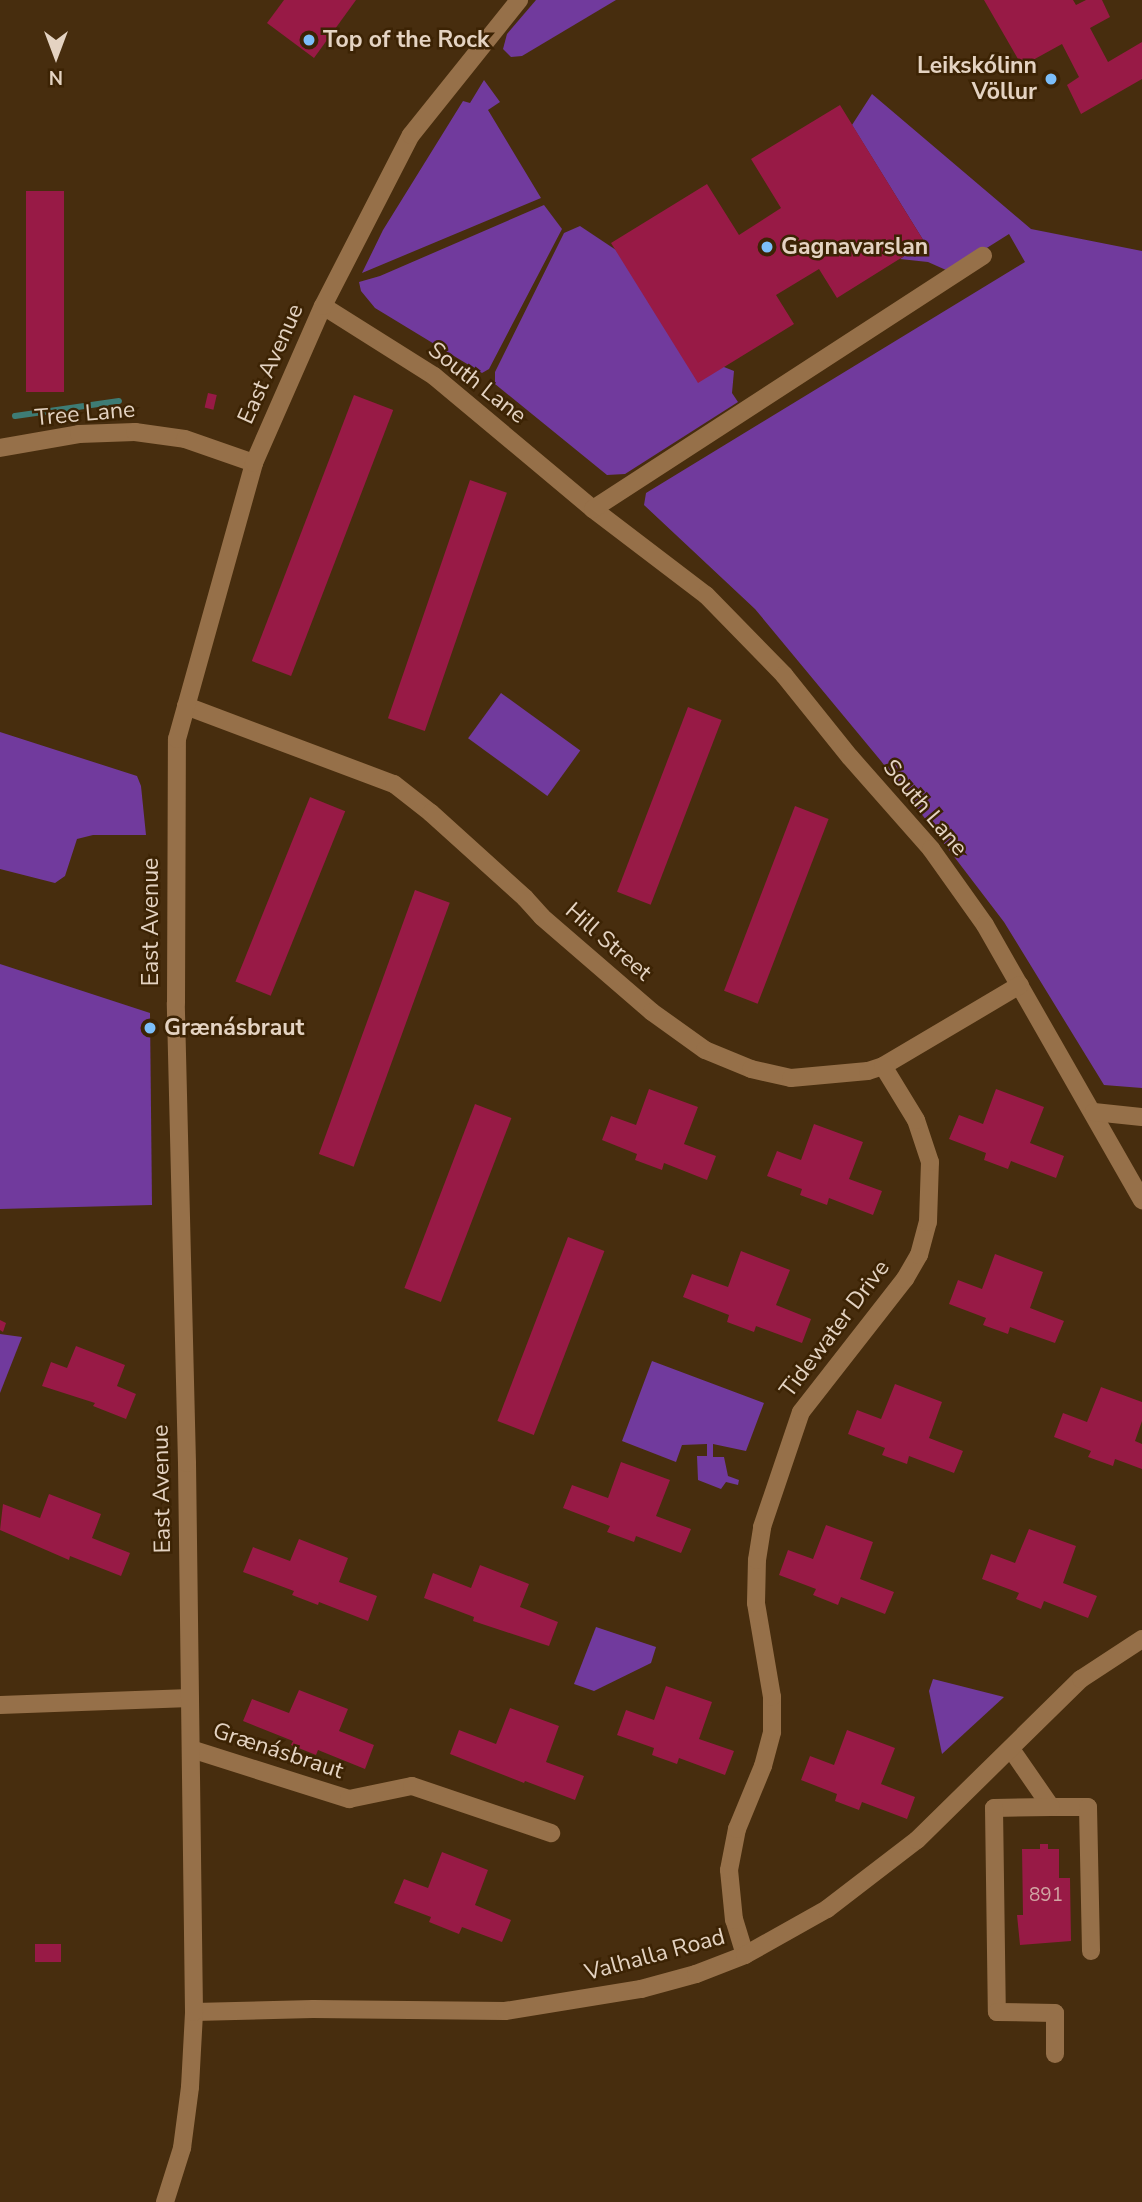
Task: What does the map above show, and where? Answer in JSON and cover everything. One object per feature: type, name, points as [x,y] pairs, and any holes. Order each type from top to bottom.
[{"type":"street","name":"East Avenue","points":[[165,2202],[182,2148],[190,2087],[194,2012],[176,1003],[177,739],[254,463],[323,306],[411,135],[519,0]]},
{"type":"street","points":[[593,509],[983,256]]},
{"type":"street","name":"South Lane","points":[[323,306],[434,376],[593,509],[706,595],[784,675],[850,757],[931,849],[985,925],[1142,1200]]},
{"type":"street","name":"Tree Lane","points":[[0,448],[79,434],[135,432],[185,439],[254,463]]},
{"type":"street","name":"Hill Street","points":[[186,706],[394,784],[431,813],[525,898],[542,917],[652,1012],[705,1050],[751,1069],[791,1078],[868,1071],[883,1066],[1020,985]]},
{"type":"street","name":"Tidewater Drive","points":[[745,1955],[734,1920],[730,1870],[737,1829],[763,1766],[772,1732],[772,1697],[756,1603],[757,1560],[762,1527],[800,1412],[905,1279],[919,1255],[928,1222],[930,1161],[916,1120],[883,1066]]},
{"type":"street","points":[[1094,1112],[1142,1117]]},
{"type":"street","name":"Valhalla Road","points":[[194,2012],[313,2009],[505,2011],[641,1989],[696,1974],[745,1955],[827,1909],[917,1840],[1081,1679],[1142,1639]]},
{"type":"street","points":[[0,1705],[190,1698]]},
{"type":"street","name":"Grænásbraut","points":[[191,1749],[349,1799],[412,1786],[551,1833]]},
{"type":"street","points":[[1012,1749],[1051,1807]]},
{"type":"street","points":[[1055,2054],[1055,2012],[997,2012],[994,1808],[1088,1807],[1091,1951]]},
{"type":"shaded area","points":[[536,0],[616,0],[522,56],[511,57],[503,49],[507,34]]},
{"type":"shaded area","points":[[484,80],[500,102],[488,110],[541,198],[362,273],[383,230],[463,101],[470,103]]},
{"type":"shaded area","points":[[872,94],[1031,229],[1142,251],[1142,1088],[1104,1085],[1004,922],[881,761],[755,609],[644,505],[646,493],[1025,262],[1009,234],[955,268],[946,270],[928,262],[900,259],[925,243],[852,125]]},
{"type":"shaded area","points":[[544,205],[562,229],[489,369],[482,373],[375,308],[361,291],[359,282],[380,276]]},
{"type":"shaded area","points":[[580,226],[616,250],[724,367],[734,371],[732,393],[738,402],[625,474],[607,475],[495,384],[495,372],[564,233]]},
{"type":"shaded area","points":[[501,693],[580,751],[547,796],[468,738]]},
{"type":"shaded area","points":[[0,732],[137,776],[141,786],[146,835],[93,835],[77,839],[65,876],[55,883],[0,869]]},
{"type":"shaded area","points":[[0,964],[150,1013],[152,1205],[0,1209]]},
{"type":"shaded area","points":[[0,1334],[22,1337],[0,1393]]},
{"type":"shaded area","points":[[652,1361],[764,1403],[746,1451],[713,1444],[713,1457],[724,1457],[728,1476],[739,1480],[738,1485],[726,1482],[721,1489],[698,1480],[697,1456],[707,1456],[707,1444],[682,1445],[676,1462],[622,1441]]},
{"type":"shaded area","points":[[596,1627],[656,1647],[651,1663],[594,1691],[574,1684]]},
{"type":"shaded area","points":[[933,1679],[1004,1697],[942,1754],[929,1691]]},
{"type":"building","name":"Top of the Rock","points":[[284,0],[356,0],[314,58],[267,23]]},
{"type":"building","points":[[984,0],[1073,0],[1076,5],[1086,0],[1102,0],[1110,17],[1090,28],[1108,62],[1142,42],[1142,79],[1081,114],[1067,85],[1079,77],[1062,44],[1022,66]]},
{"type":"building","name":"Gagnavarslan","points":[[840,105],[925,243],[837,298],[819,269],[776,295],[794,324],[698,383],[611,243],[707,184],[739,235],[781,208],[751,159]]},
{"type":"building","points":[[26,191],[64,191],[64,392],[26,392]]},
{"type":"building","points":[[208,393],[217,395],[213,410],[205,408]]},
{"type":"building","points":[[354,395],[393,410],[291,676],[252,661]]},
{"type":"building","points":[[470,480],[507,493],[425,731],[388,718]]},
{"type":"building","points":[[688,707],[722,720],[651,905],[617,892]]},
{"type":"building","points":[[310,797],[345,811],[271,996],[235,982]]},
{"type":"building","points":[[795,806],[829,819],[758,1004],[724,991]]},
{"type":"building","points":[[415,890],[450,903],[354,1167],[319,1154]]},
{"type":"building","points":[[649,1089],[698,1107],[684,1144],[716,1156],[707,1180],[664,1163],[662,1170],[635,1160],[637,1154],[602,1140],[611,1116],[636,1125]]},
{"type":"building","points":[[996,1089],[1044,1107],[1030,1143],[1064,1156],[1056,1178],[1011,1161],[1008,1169],[984,1160],[986,1153],[949,1139],[959,1115],[983,1124]]},
{"type":"building","points":[[475,1104],[511,1118],[441,1302],[404,1288]]},
{"type":"building","points":[[814,1124],[863,1142],[849,1179],[882,1191],[873,1215],[829,1198],[827,1205],[800,1195],[802,1189],[767,1176],[777,1151],[801,1160]]},
{"type":"building","points":[[568,1237],[604,1251],[534,1435],[497,1421]]},
{"type":"building","points":[[741,1251],[790,1270],[776,1305],[811,1319],[802,1343],[756,1326],[754,1332],[727,1322],[729,1315],[683,1297],[692,1274],[728,1287]]},
{"type":"building","points":[[995,1254],[1043,1272],[1030,1308],[1064,1321],[1055,1343],[1010,1327],[1008,1334],[983,1325],[986,1318],[949,1304],[958,1280],[982,1289]]},
{"type":"building","points":[[0,1320],[6,1323],[3,1332],[0,1330]]},
{"type":"building","points":[[76,1346],[125,1365],[117,1386],[136,1394],[126,1419],[93,1406],[95,1403],[42,1386],[51,1362],[67,1368]]},
{"type":"building","points":[[895,1384],[942,1402],[929,1438],[963,1451],[954,1473],[909,1456],[907,1464],[882,1455],[885,1448],[848,1434],[857,1410],[881,1419]]},
{"type":"building","points":[[1101,1387],[1142,1402],[1142,1421],[1135,1441],[1142,1444],[1142,1469],[1115,1459],[1113,1466],[1088,1457],[1091,1451],[1054,1437],[1063,1413],[1087,1422]]},
{"type":"building","points":[[621,1462],[670,1480],[656,1516],[691,1529],[681,1553],[636,1536],[634,1542],[607,1532],[610,1526],[563,1508],[572,1485],[608,1498]]},
{"type":"building","points":[[49,1494],[101,1514],[92,1538],[130,1553],[121,1576],[70,1556],[69,1560],[0,1530],[3,1504],[40,1518]]},
{"type":"building","points":[[826,1525],[873,1542],[860,1579],[894,1592],[885,1614],[841,1597],[838,1605],[813,1595],[816,1589],[779,1575],[788,1550],[813,1559]]},
{"type":"building","points":[[1029,1529],[1076,1546],[1063,1583],[1097,1596],[1088,1618],[1044,1601],[1041,1609],[1016,1599],[1019,1593],[982,1579],[991,1554],[1015,1563]]},
{"type":"building","points":[[299,1539],[348,1558],[339,1582],[377,1596],[368,1621],[319,1602],[318,1605],[292,1595],[294,1591],[243,1572],[253,1547],[290,1561]]},
{"type":"building","points":[[480,1565],[529,1584],[520,1607],[558,1622],[549,1646],[473,1621],[474,1617],[424,1598],[433,1573],[471,1588]]},
{"type":"building","points":[[666,1686],[712,1702],[699,1739],[734,1751],[725,1775],[679,1758],[677,1764],[652,1755],[654,1748],[617,1735],[626,1710],[654,1720]]},
{"type":"building","points":[[299,1690],[348,1709],[339,1731],[374,1745],[365,1769],[318,1750],[316,1755],[291,1745],[293,1741],[243,1721],[252,1699],[289,1713]]},
{"type":"building","points":[[510,1708],[559,1726],[546,1762],[584,1776],[575,1800],[450,1754],[459,1730],[496,1744]]},
{"type":"building","points":[[847,1730],[895,1748],[881,1784],[915,1797],[907,1819],[862,1802],[859,1810],[835,1801],[837,1794],[801,1780],[810,1756],[834,1765]]},
{"type":"building","points":[[1040,1844],[1048,1844],[1048,1849],[1059,1849],[1059,1878],[1070,1878],[1071,1941],[1020,1945],[1017,1915],[1023,1915],[1022,1849],[1040,1849]]},
{"type":"building","points":[[442,1852],[488,1870],[475,1905],[511,1920],[502,1942],[462,1927],[459,1934],[429,1922],[431,1917],[394,1903],[404,1879],[428,1888]]},
{"type":"building","points":[[35,1944],[61,1944],[61,1962],[35,1962]]},
{"type":"waterway","points":[[15,416],[119,401]]},
{"type":"place","name":"Top of the Rock","points":[[309,40]]},
{"type":"place","name":"Leikskólinn Völlur","points":[[1051,79]]},
{"type":"place","name":"Gagnavarslan","points":[[767,247]]},
{"type":"place","name":"Grænásbraut","points":[[150,1028]]}]
